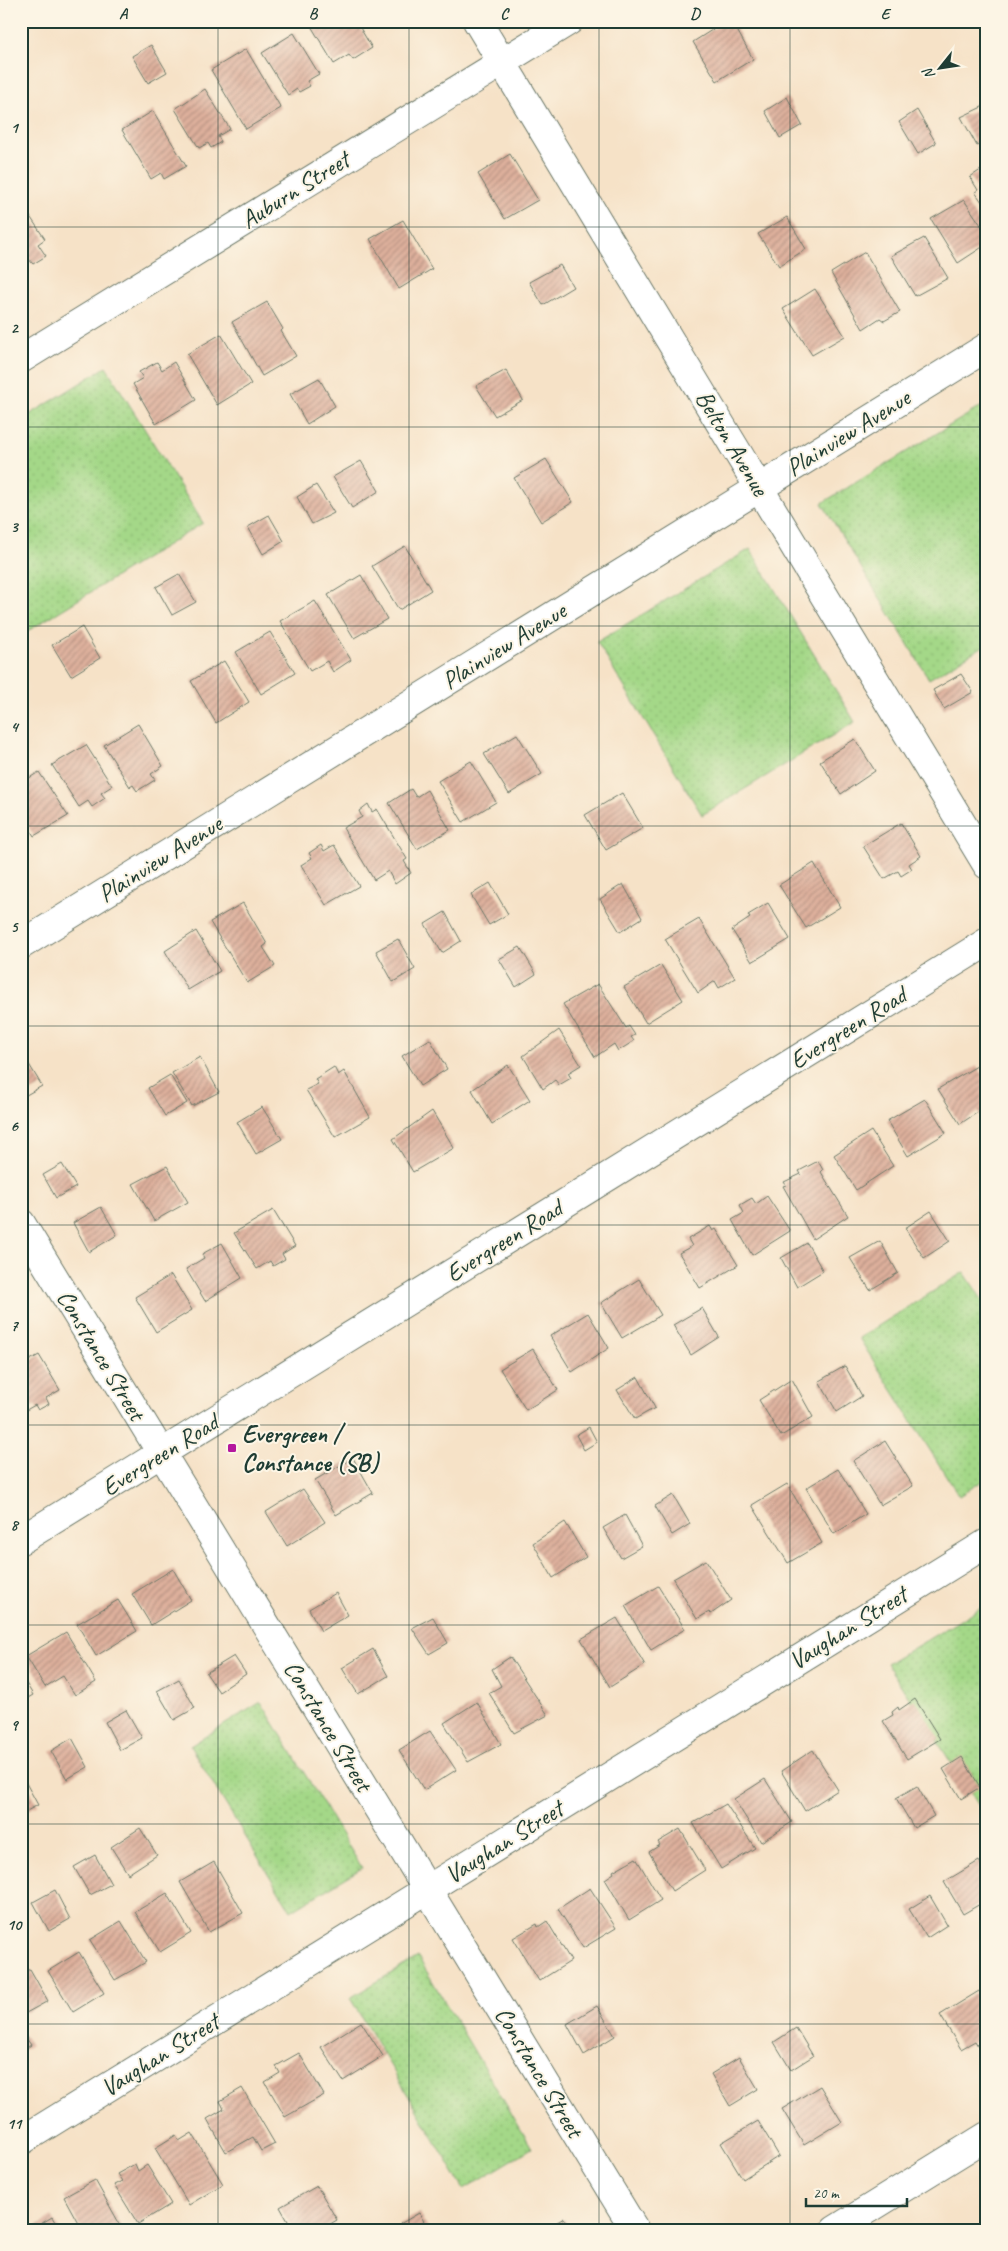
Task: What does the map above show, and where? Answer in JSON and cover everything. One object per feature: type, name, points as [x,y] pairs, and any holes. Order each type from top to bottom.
[{"type":"street","name":"Belton Avenue","points":[[477,21],[987,865]]},
{"type":"street","name":"Auburn Street","points":[[21,359],[569,21]]},
{"type":"street","name":"Plainview Avenue","points":[[21,945],[987,347]]},
{"type":"street","name":"Evergreen Road","points":[[21,1540],[987,942]]},
{"type":"street","name":"Constance Street","points":[[21,1222],[635,2230]]},
{"type":"street","name":"Vaughan Street","points":[[21,2141],[987,1542]]},
{"type":"street","points":[[835,2230],[987,2136]]},
{"type":"green space","points":[[106,367],[203,523],[21,635],[21,420]]},
{"type":"green space","points":[[987,403],[987,644],[929,679],[822,503]]},
{"type":"green space","points":[[750,549],[855,722],[702,815],[597,642]]},
{"type":"green space","points":[[964,1272],[987,1307],[987,1478],[959,1496],[859,1338]]},
{"type":"green space","points":[[987,1604],[987,1818],[887,1664]]},
{"type":"green space","points":[[261,1702],[362,1868],[291,1911],[190,1746]]},
{"type":"green space","points":[[418,1957],[532,2148],[464,2189],[350,1998]]},
{"type":"building","points":[[308,21],[356,21],[372,48],[353,60],[349,55],[334,64]]},
{"type":"building","points":[[726,21],[732,21],[753,59],[717,81],[693,42]]},
{"type":"building","points":[[294,33],[319,74],[307,81],[310,86],[299,92],[297,89],[288,95],[262,53]]},
{"type":"building","points":[[151,45],[167,72],[148,83],[132,56]]},
{"type":"building","points":[[246,49],[281,108],[246,129],[211,70]]},
{"type":"building","points":[[205,89],[230,129],[218,136],[221,142],[211,148],[208,143],[199,148],[175,109]]},
{"type":"building","points":[[787,97],[802,125],[780,138],[765,111]]},
{"type":"building","points":[[984,106],[987,112],[987,141],[977,146],[961,117]]},
{"type":"building","points":[[917,110],[936,143],[918,154],[899,122]]},
{"type":"building","points":[[153,111],[186,166],[164,179],[161,173],[151,179],[122,130]]},
{"type":"building","points":[[510,154],[538,200],[505,219],[478,174]]},
{"type":"building","points":[[987,166],[987,209],[975,192],[978,190],[970,177]]},
{"type":"building","points":[[964,200],[987,234],[987,244],[958,263],[931,219]]},
{"type":"building","points":[[21,203],[45,239],[38,244],[46,256],[33,264],[26,256],[21,259]]},
{"type":"building","points":[[787,217],[806,249],[779,266],[758,234]]},
{"type":"building","points":[[403,220],[432,269],[399,289],[370,239]]},
{"type":"building","points":[[924,238],[948,278],[915,296],[891,256]]},
{"type":"building","points":[[865,252],[900,312],[884,321],[880,318],[863,329],[831,273]]},
{"type":"building","points":[[560,265],[573,287],[543,305],[529,282]]},
{"type":"building","points":[[815,289],[845,336],[812,355],[783,309]]},
{"type":"building","points":[[267,302],[296,356],[262,376],[232,322]]},
{"type":"building","points":[[221,334],[251,384],[217,405],[187,354]]},
{"type":"building","points":[[157,362],[162,370],[174,362],[196,400],[156,424],[133,384],[143,378],[139,372]]},
{"type":"building","points":[[506,370],[523,400],[495,416],[476,386]]},
{"type":"building","points":[[319,378],[335,406],[307,424],[290,394]]},
{"type":"building","points":[[546,459],[573,502],[541,522],[514,478]]},
{"type":"building","points":[[361,461],[379,491],[352,508],[333,477]]},
{"type":"building","points":[[316,485],[334,513],[312,524],[297,497]]},
{"type":"building","points":[[269,515],[284,541],[263,554],[248,527]]},
{"type":"building","points":[[405,546],[431,590],[399,610],[372,566]]},
{"type":"building","points":[[179,574],[196,602],[172,615],[156,587]]},
{"type":"building","points":[[361,575],[387,619],[354,638],[328,595]]},
{"type":"building","points":[[315,601],[351,660],[333,672],[327,661],[310,671],[280,621]]},
{"type":"building","points":[[82,627],[100,658],[71,676],[52,645]]},
{"type":"building","points":[[270,632],[295,673],[261,694],[236,652]]},
{"type":"building","points":[[224,661],[249,702],[216,723],[191,681]]},
{"type":"building","points":[[961,674],[973,692],[944,709],[933,690]]},
{"type":"building","points":[[138,724],[163,766],[151,774],[155,780],[137,791],[133,785],[130,787],[104,745]]},
{"type":"building","points":[[517,734],[542,774],[509,794],[484,754]]},
{"type":"building","points":[[855,739],[875,771],[841,794],[820,761]]},
{"type":"building","points":[[86,745],[112,786],[101,793],[105,798],[92,807],[88,801],[79,807],[52,765]]},
{"type":"building","points":[[471,761],[496,802],[463,822],[438,781]]},
{"type":"building","points":[[39,772],[68,816],[34,836],[21,815],[21,783]]},
{"type":"building","points":[[411,789],[416,797],[427,790],[450,830],[417,849],[389,803]]},
{"type":"building","points":[[622,793],[643,828],[606,850],[585,815]]},
{"type":"building","points":[[368,804],[372,812],[377,809],[407,859],[404,861],[411,873],[395,884],[388,871],[374,880],[343,828],[362,817],[359,811]]},
{"type":"building","points":[[901,823],[921,856],[909,864],[912,869],[901,876],[898,871],[884,879],[863,846]]},
{"type":"building","points":[[321,845],[324,851],[334,845],[359,886],[326,905],[301,865],[312,858],[309,853]]},
{"type":"building","points":[[814,863],[840,907],[806,928],[779,885]]},
{"type":"building","points":[[490,883],[508,914],[489,925],[471,895]]},
{"type":"building","points":[[623,884],[642,918],[620,932],[600,899]]},
{"type":"building","points":[[243,903],[267,944],[263,947],[275,966],[247,983],[210,922]]},
{"type":"building","points":[[768,903],[790,939],[752,962],[732,930],[750,918],[748,915]]},
{"type":"building","points":[[445,912],[461,941],[442,953],[425,924]]},
{"type":"building","points":[[699,919],[735,978],[719,988],[715,981],[698,993],[665,939]]},
{"type":"building","points":[[196,931],[220,971],[188,990],[165,951]]},
{"type":"building","points":[[398,939],[415,969],[393,982],[376,951]]},
{"type":"building","points":[[520,947],[536,974],[516,987],[499,959]]},
{"type":"building","points":[[661,965],[683,1000],[646,1023],[624,987]]},
{"type":"building","points":[[598,984],[626,1028],[629,1026],[635,1035],[631,1037],[634,1041],[618,1051],[614,1044],[595,1057],[563,1004]]},
{"type":"building","points":[[559,1030],[581,1065],[568,1073],[571,1078],[559,1085],[555,1080],[543,1089],[523,1056]]},
{"type":"building","points":[[430,1039],[447,1069],[420,1086],[402,1056]]},
{"type":"building","points":[[21,1051],[42,1086],[21,1098]]},
{"type":"building","points":[[200,1057],[219,1092],[192,1106],[172,1073]]},
{"type":"building","points":[[508,1065],[530,1100],[492,1124],[472,1090]]},
{"type":"building","points":[[977,1066],[987,1081],[987,1126],[978,1112],[960,1124],[938,1089]]},
{"type":"building","points":[[334,1067],[338,1075],[344,1071],[370,1117],[335,1137],[306,1090],[318,1084],[315,1079]]},
{"type":"building","points":[[170,1075],[187,1103],[165,1116],[148,1088]]},
{"type":"building","points":[[925,1099],[946,1133],[908,1156],[887,1121]]},
{"type":"building","points":[[262,1107],[282,1139],[256,1154],[237,1122]]},
{"type":"building","points":[[432,1111],[454,1148],[413,1172],[393,1139]]},
{"type":"building","points":[[871,1131],[893,1166],[856,1190],[834,1155]]},
{"type":"building","points":[[818,1161],[823,1170],[821,1172],[848,1216],[813,1239],[783,1186],[786,1185],[784,1182],[801,1174],[799,1171]]},
{"type":"building","points":[[62,1164],[76,1187],[56,1198],[43,1175]]},
{"type":"building","points":[[167,1166],[188,1202],[154,1221],[133,1184]]},
{"type":"building","points":[[767,1196],[790,1231],[752,1255],[732,1220],[744,1213],[740,1205],[752,1198],[756,1204]]},
{"type":"building","points":[[101,1207],[117,1235],[89,1252],[73,1223]]},
{"type":"building","points":[[273,1210],[295,1246],[282,1254],[285,1259],[273,1266],[270,1261],[257,1269],[234,1233]]},
{"type":"building","points":[[931,1211],[950,1241],[924,1258],[905,1228]]},
{"type":"building","points":[[710,1226],[713,1231],[716,1229],[738,1265],[700,1288],[679,1253],[692,1246],[688,1239]]},
{"type":"building","points":[[880,1241],[898,1273],[870,1290],[850,1258]]},
{"type":"building","points":[[222,1243],[242,1278],[205,1301],[186,1269],[204,1258],[202,1254]]},
{"type":"building","points":[[807,1243],[823,1271],[797,1287],[781,1258]]},
{"type":"building","points":[[171,1275],[192,1310],[156,1332],[135,1297]]},
{"type":"building","points":[[639,1279],[661,1315],[622,1338],[601,1303]]},
{"type":"building","points":[[702,1308],[719,1337],[691,1355],[673,1325]]},
{"type":"building","points":[[588,1313],[609,1348],[572,1372],[550,1336]]},
{"type":"building","points":[[533,1349],[558,1390],[526,1410],[500,1369]]},
{"type":"building","points":[[39,1355],[60,1390],[46,1398],[49,1404],[38,1410],[35,1405],[21,1413],[21,1365]]},
{"type":"building","points":[[845,1366],[862,1396],[837,1412],[819,1381]]},
{"type":"building","points":[[638,1377],[655,1408],[635,1419],[617,1390]]},
{"type":"building","points":[[792,1379],[813,1417],[781,1436],[759,1400]]},
{"type":"building","points":[[589,1427],[597,1442],[584,1450],[576,1435]]},
{"type":"building","points":[[885,1441],[913,1486],[880,1505],[853,1461]]},
{"type":"building","points":[[353,1458],[373,1493],[336,1515],[315,1480]]},
{"type":"building","points":[[838,1469],[866,1514],[834,1534],[806,1488]]},
{"type":"building","points":[[787,1484],[822,1543],[788,1563],[752,1505]]},
{"type":"building","points":[[303,1489],[325,1522],[287,1546],[266,1512]]},
{"type":"building","points":[[673,1495],[690,1524],[672,1535],[655,1506]]},
{"type":"building","points":[[625,1515],[642,1546],[621,1558],[603,1528]]},
{"type":"building","points":[[565,1522],[586,1557],[553,1578],[533,1543]]},
{"type":"building","points":[[706,1560],[731,1600],[711,1614],[709,1612],[697,1619],[673,1579]]},
{"type":"building","points":[[173,1569],[191,1600],[151,1625],[132,1594]]},
{"type":"building","points":[[658,1586],[685,1629],[651,1650],[625,1606]]},
{"type":"building","points":[[336,1593],[348,1615],[321,1631],[309,1609]]},
{"type":"building","points":[[118,1600],[137,1631],[96,1656],[77,1624]]},
{"type":"building","points":[[433,1617],[448,1643],[429,1654],[412,1628]]},
{"type":"building","points":[[617,1618],[645,1665],[610,1687],[581,1639]]},
{"type":"building","points":[[66,1632],[96,1682],[75,1695],[63,1676],[45,1687],[26,1656]]},
{"type":"building","points":[[373,1649],[388,1676],[358,1694],[342,1668]]},
{"type":"building","points":[[234,1656],[246,1674],[219,1692],[206,1673]]},
{"type":"building","points":[[510,1657],[548,1715],[514,1733],[489,1693],[501,1686],[492,1669]]},
{"type":"building","points":[[21,1675],[33,1695],[21,1702]]},
{"type":"building","points":[[179,1679],[195,1708],[174,1720],[157,1691]]},
{"type":"building","points":[[915,1699],[940,1739],[907,1759],[883,1721],[893,1715],[892,1712],[898,1707],[899,1710]]},
{"type":"building","points":[[477,1702],[501,1744],[468,1762],[444,1723]]},
{"type":"building","points":[[126,1710],[142,1738],[120,1750],[105,1722]]},
{"type":"building","points":[[430,1731],[456,1770],[424,1790],[399,1750]]},
{"type":"building","points":[[72,1738],[88,1767],[67,1779],[51,1751]]},
{"type":"building","points":[[813,1750],[838,1790],[805,1811],[781,1771]]},
{"type":"building","points":[[962,1757],[980,1787],[961,1799],[943,1769]]},
{"type":"building","points":[[21,1774],[38,1805],[21,1814]]},
{"type":"building","points":[[765,1779],[792,1822],[761,1842],[734,1799]]},
{"type":"building","points":[[917,1786],[934,1816],[914,1828],[896,1798]]},
{"type":"building","points":[[726,1804],[755,1848],[721,1869],[693,1823]]},
{"type":"building","points":[[140,1828],[157,1855],[128,1874],[111,1847]]},
{"type":"building","points":[[680,1829],[705,1870],[672,1891],[649,1852],[660,1845],[658,1842]]},
{"type":"building","points":[[95,1855],[111,1884],[90,1895],[74,1867]]},
{"type":"building","points":[[636,1858],[661,1900],[629,1920],[605,1879],[614,1873],[613,1871]]},
{"type":"building","points":[[979,1861],[987,1874],[987,1900],[963,1914],[944,1882]]},
{"type":"building","points":[[214,1862],[243,1913],[209,1932],[180,1882]]},
{"type":"building","points":[[590,1888],[616,1928],[583,1948],[558,1909]]},
{"type":"building","points":[[55,1890],[70,1919],[49,1931],[33,1902]]},
{"type":"building","points":[[167,1893],[191,1933],[160,1952],[135,1912]]},
{"type":"building","points":[[930,1896],[947,1925],[927,1938],[909,1909]]},
{"type":"building","points":[[121,1921],[146,1962],[115,1980],[90,1940]]},
{"type":"building","points":[[547,1921],[571,1961],[539,1981],[513,1938],[537,1924],[538,1927]]},
{"type":"building","points":[[79,1952],[104,1993],[73,2012],[48,1971]]},
{"type":"building","points":[[30,1969],[48,2001],[26,2013],[24,2008],[21,2010],[21,1974]]},
{"type":"building","points":[[979,1991],[987,2004],[987,2041],[978,2046],[975,2041],[961,2049],[940,2015]]},
{"type":"building","points":[[597,2006],[615,2036],[584,2055],[567,2024]]},
{"type":"building","points":[[361,2022],[383,2056],[343,2081],[321,2047]]},
{"type":"building","points":[[796,2028],[813,2056],[791,2070],[774,2042]]},
{"type":"building","points":[[21,2031],[31,2045],[21,2052]]},
{"type":"building","points":[[299,2053],[324,2095],[285,2117],[265,2082],[280,2073],[276,2066]]},
{"type":"building","points":[[739,2057],[758,2089],[730,2106],[711,2074]]},
{"type":"building","points":[[820,2086],[842,2122],[804,2145],[782,2109]]},
{"type":"building","points":[[242,2088],[275,2144],[261,2151],[253,2137],[226,2152],[207,2119],[224,2109],[220,2101]]},
{"type":"building","points":[[758,2121],[779,2156],[743,2179],[721,2143]]},
{"type":"building","points":[[192,2133],[223,2184],[189,2205],[155,2148],[176,2135],[179,2141]]},
{"type":"building","points":[[135,2164],[138,2171],[147,2165],[171,2204],[138,2224],[114,2185],[122,2181],[117,2174]]},
{"type":"building","points":[[95,2180],[123,2230],[82,2230],[64,2197]]},
{"type":"building","points":[[317,2186],[337,2220],[320,2230],[293,2230],[280,2207]]},
{"type":"building","points":[[419,2213],[429,2230],[403,2230],[400,2224]]},
{"type":"building","points":[[52,2217],[60,2230],[31,2230]]},
{"type":"building","points":[[564,2218],[571,2230],[544,2230]]},
{"type":"place","name":"Evergreen / Constance (SB)","points":[[232,1448]]}]
